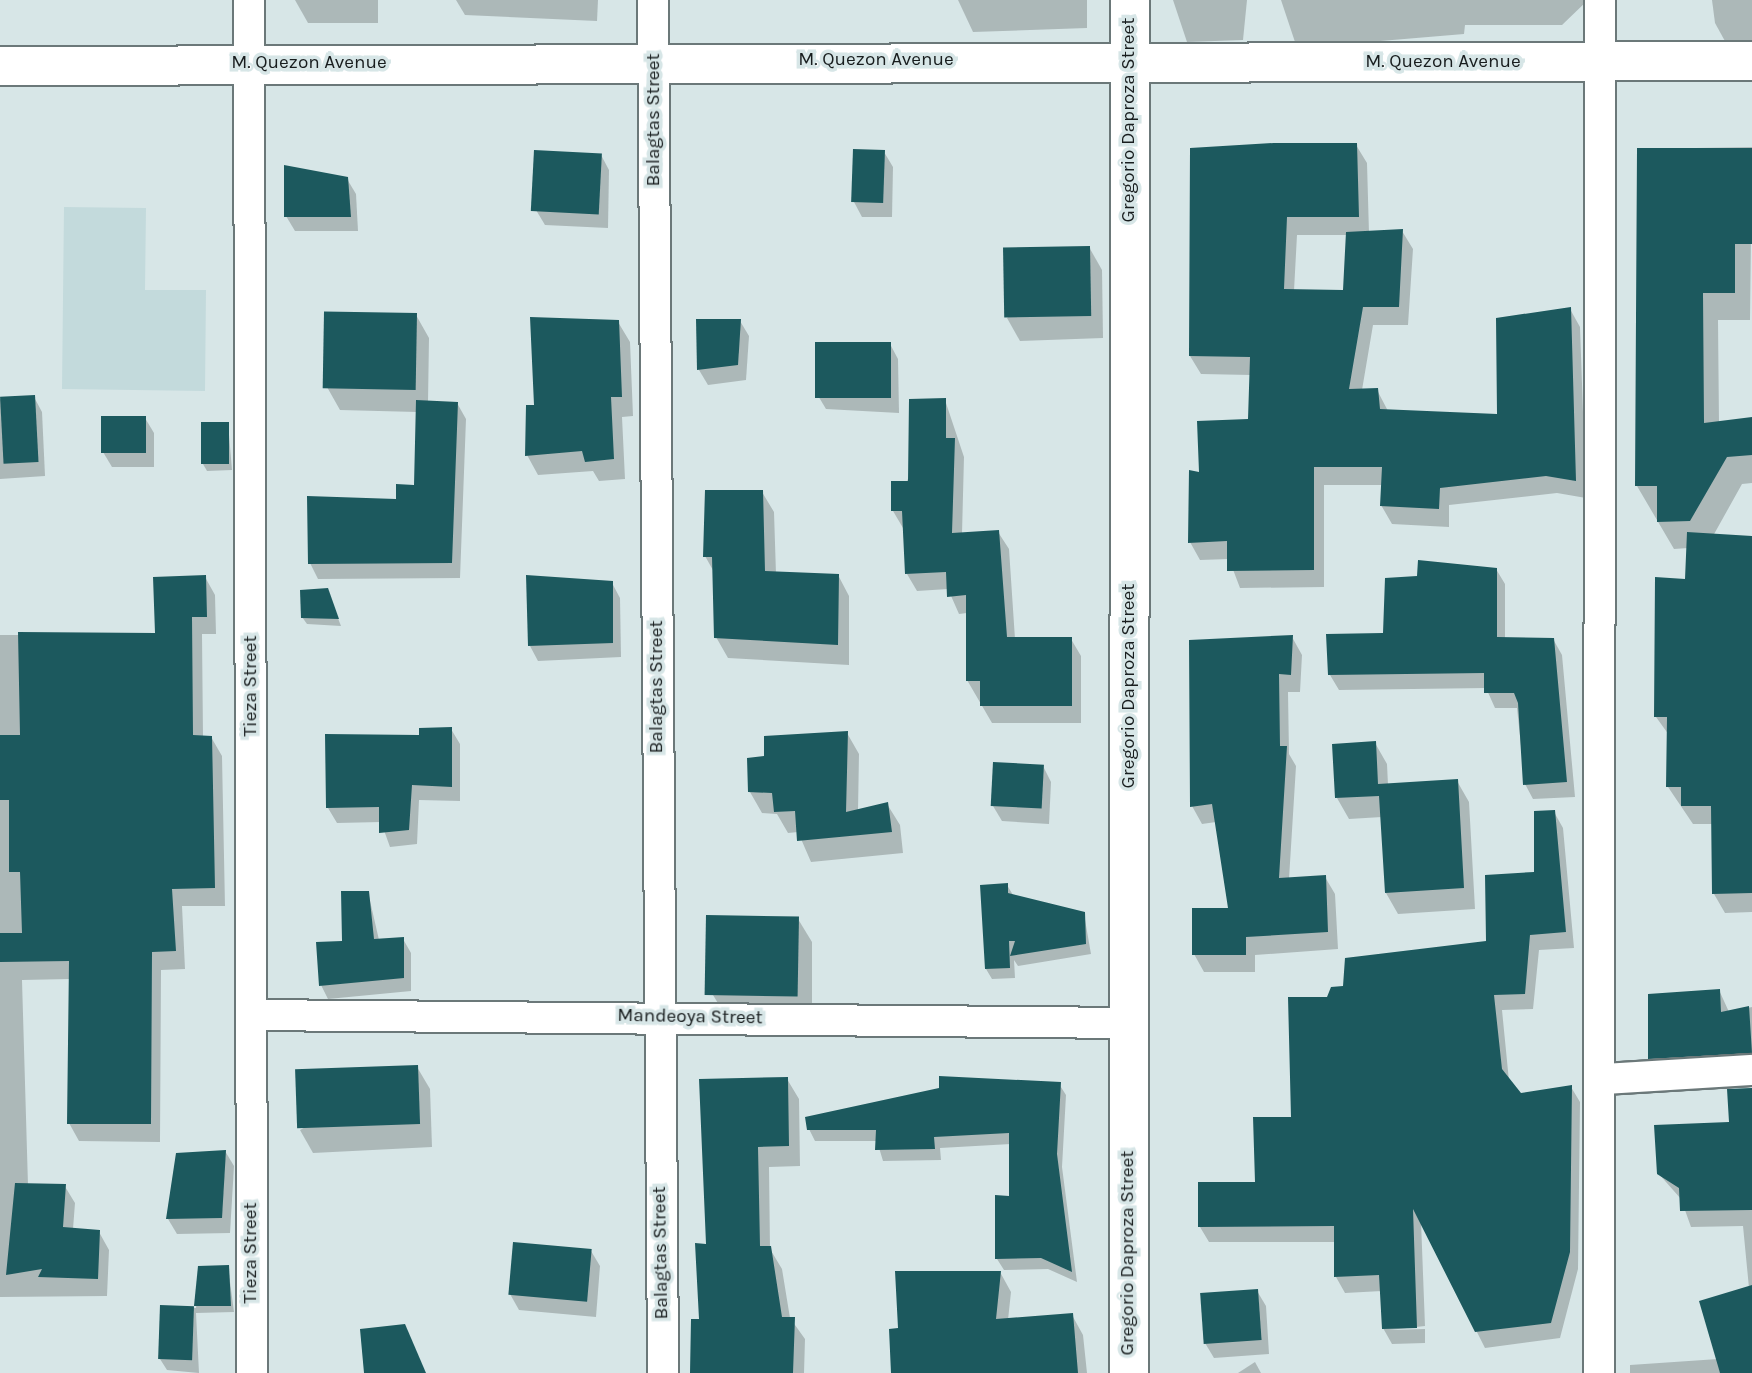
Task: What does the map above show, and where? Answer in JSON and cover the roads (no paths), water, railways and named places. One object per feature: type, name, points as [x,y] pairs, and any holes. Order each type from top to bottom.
[{"type":"street","name":"Tieza Street","points":[[249,0],[251,1373]]},
{"type":"street","name":"Balagtas Street","points":[[653,0],[663,1373]]},
{"type":"street","name":"Gregorio Daproza Street","points":[[1129,0],[1129,1373]]},
{"type":"street","points":[[1599,1373],[1603,1079],[1600,0]]},
{"type":"street","name":"M. Quezon Avenue","points":[[0,66],[654,61],[1752,61]]},
{"type":"street","name":"Mandeoya Street","points":[[251,1015],[1128,1023]]},
{"type":"street","points":[[1603,1079],[1752,1070]]}]
